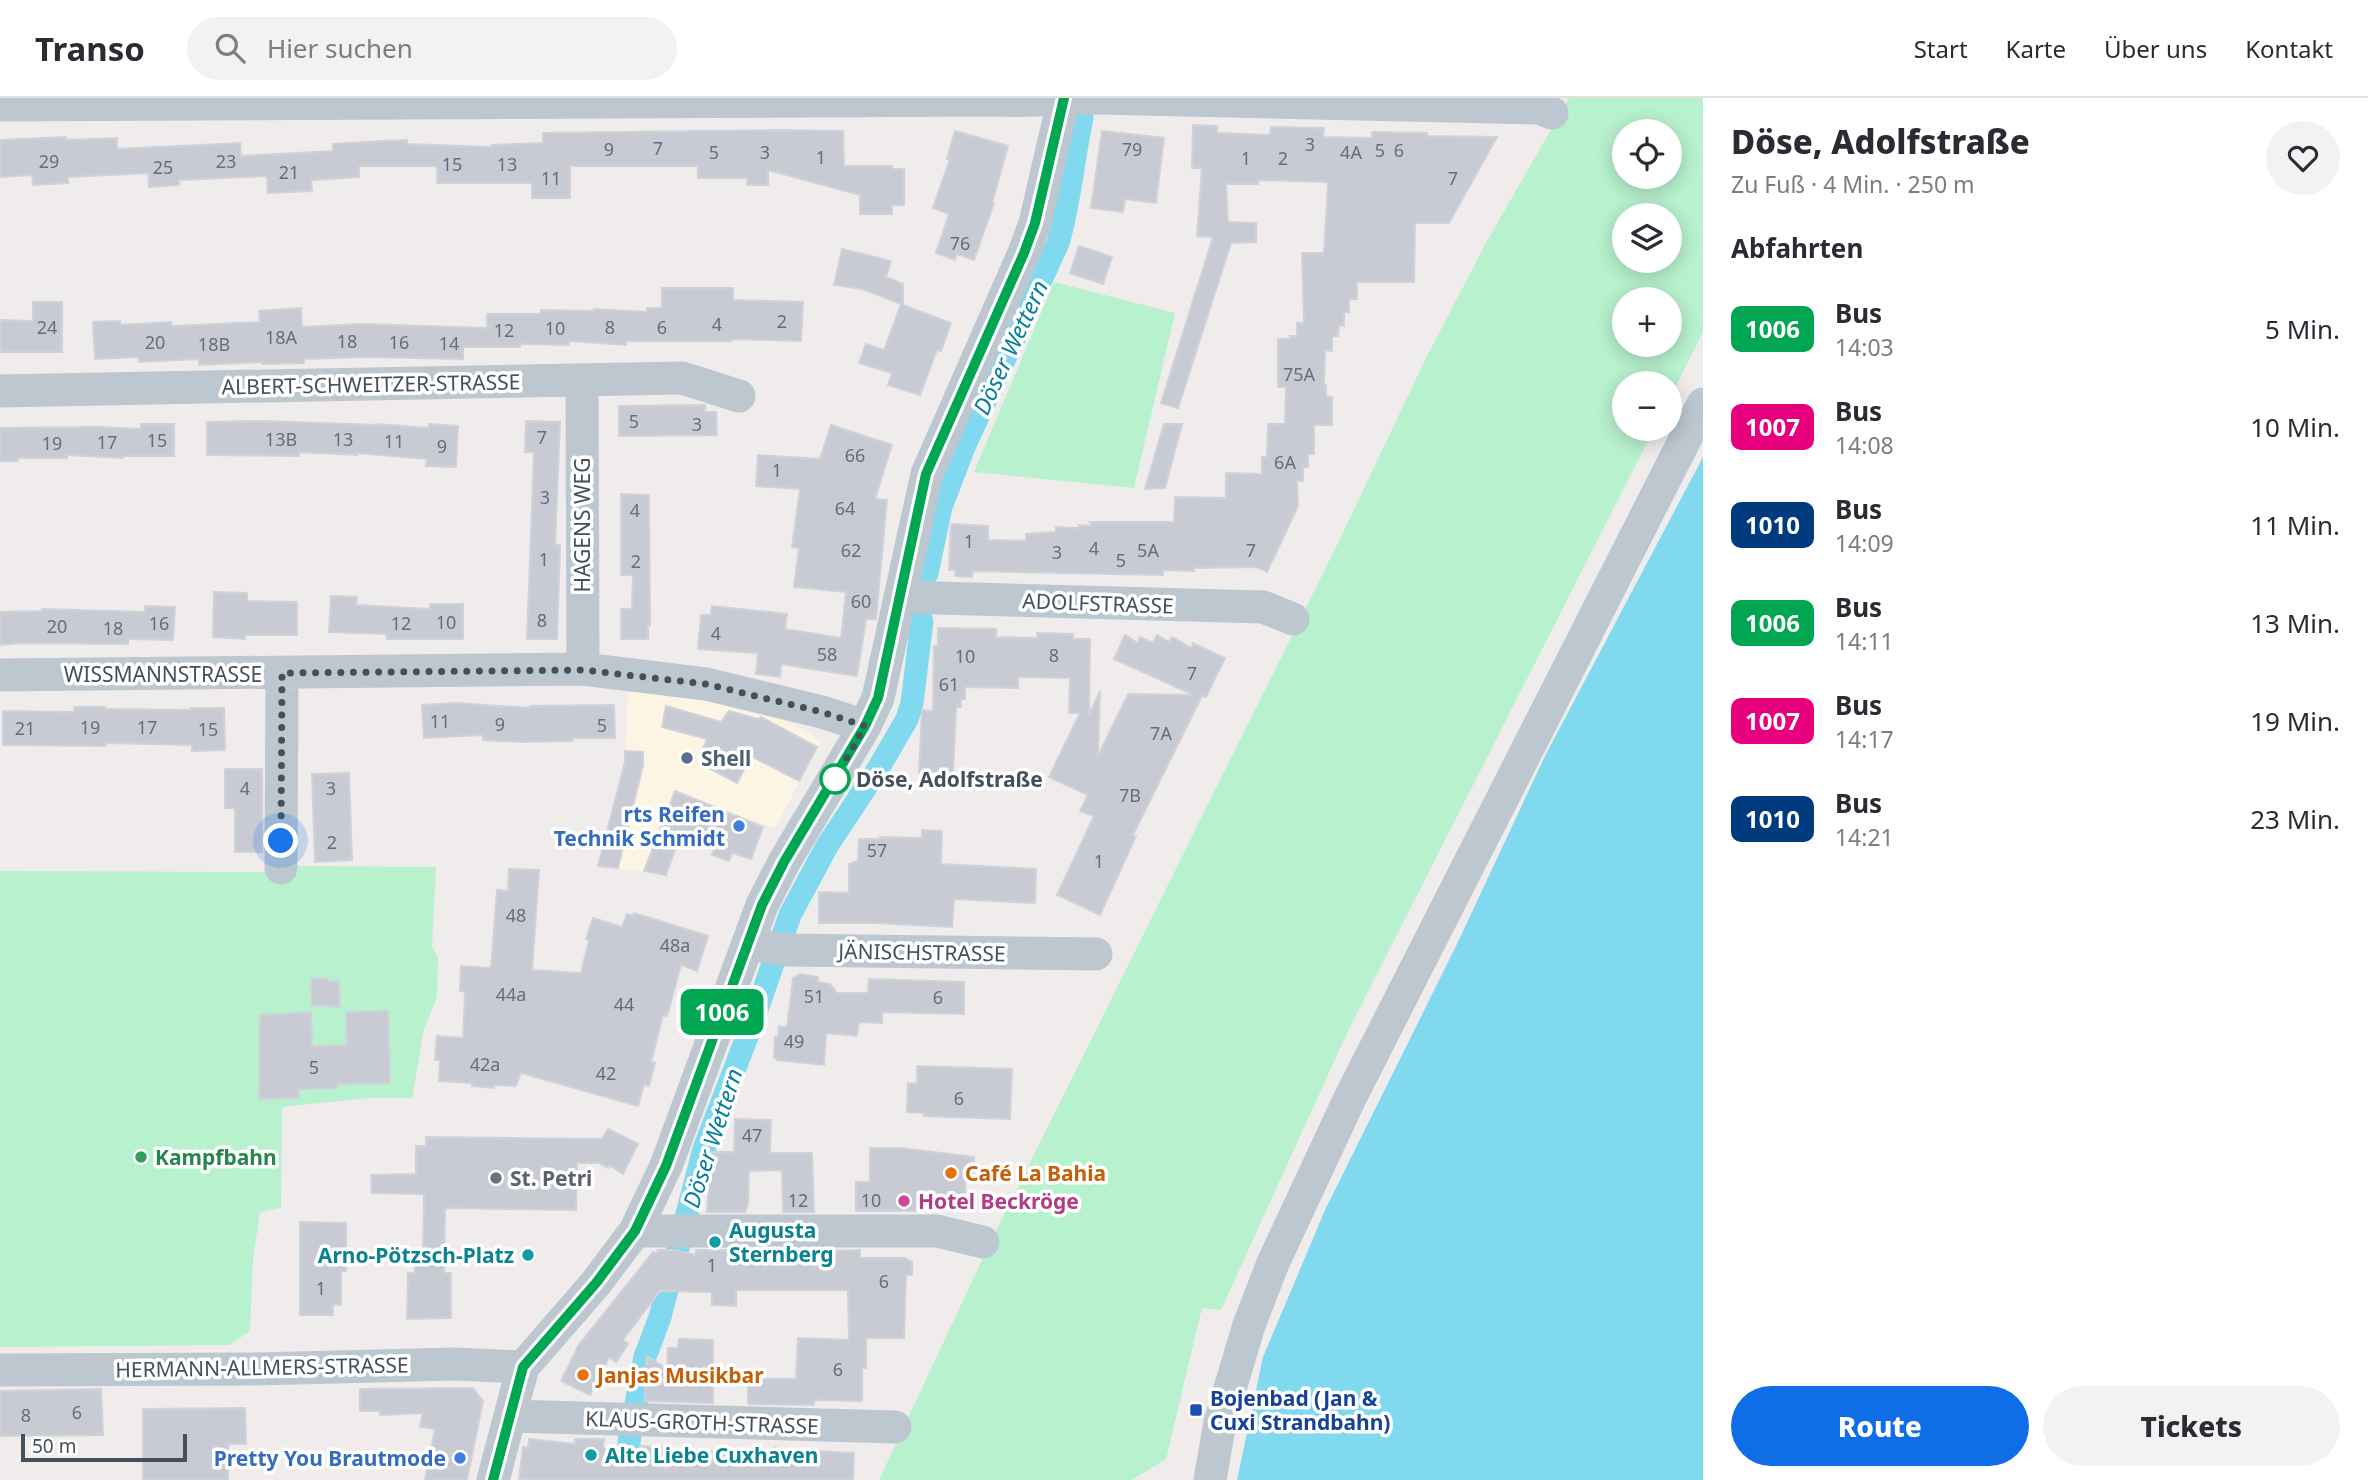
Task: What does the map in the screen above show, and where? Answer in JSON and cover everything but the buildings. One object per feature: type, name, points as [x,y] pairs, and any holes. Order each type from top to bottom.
[{"type":"street","points":[[0,105],[728,100],[1029,102],[1063,98],[1539,108],[1552,113]]},
{"type":"street","points":[[493,1480],[523,1367],[596,1283],[635,1231],[768,948],[762,905],[784,862],[865,726],[879,694],[926,474],[1035,223],[1063,98]]},
{"type":"street","name":"ALBERT-SCHWEITZER-STRASSE","points":[[0,391],[682,378],[739,396]]},
{"type":"street","name":"HAGENS WEG","points":[[582,380],[583,670]]},
{"type":"street","points":[[1210,1480],[1224,1410],[1249,1325],[1273,1263],[1350,1098],[1703,404]]},
{"type":"street","name":"ADOLFSTRASSE","points":[[900,597],[1263,607],[1293,619]]},
{"type":"street","name":"WISSMANNSTRASSE","points":[[0,675],[583,670],[706,684],[822,712],[865,726]]},
{"type":"street","points":[[281,869],[282,673]]},
{"type":"street","name":"JÄNISCHSTRASSE","points":[[768,948],[1096,954]]},
{"type":"street","points":[[635,1231],[937,1231],[982,1242]]},
{"type":"street","name":"HERMANN-ALLMERS-STRASSE","points":[[0,1370],[454,1364],[523,1367]]},
{"type":"street","name":"KLAUS-GROTH-STRASSE","points":[[510,1416],[895,1427]]},
{"type":"shaded area","points":[[628,689],[729,704],[773,714],[821,740],[775,828],[716,808],[703,841],[682,833],[666,875],[598,866],[625,762]]},
{"type":"green space","points":[[1569,98],[1703,98],[1703,332],[1682,374],[1682,371],[1612,371],[1612,441],[1648,441],[1348,1031],[1221,1310],[1202,1308],[1166,1459],[1132,1480],[879,1480],[989,1245],[1340,539],[1424,362],[1487,241]]},
{"type":"green space","points":[[1054,282],[1175,313],[1134,488],[974,472]]},
{"type":"green space","points":[[291,866],[436,867],[432,946],[438,957],[437,997],[424,1029],[412,1098],[369,1098],[282,1107],[281,1208],[260,1212],[253,1258],[250,1331],[229,1345],[0,1347],[0,871],[269,872]]},
{"type":"water","points":[[1703,457],[1703,1480],[1237,1480],[1263,1357],[1325,1210],[1457,944],[1545,756]]},
{"type":"waterway","name":"Döser Wettern","points":[[927,573],[941,507],[964,447],[1058,243],[1082,118]]},
{"type":"waterway","name":"Döser Wettern","points":[[625,1480],[630,1435],[645,1357],[660,1317],[704,1149],[790,915],[827,846],[878,769],[907,719],[912,703],[922,621]]},
{"type":"bus line","name":"1006","points":[[493,1480],[523,1367],[596,1283],[635,1231],[666,1166],[762,905],[784,862],[865,726],[878,698],[926,474],[1024,253],[1035,223],[1064,98]]},
{"type":"place","name":"Shell","points":[[687,758]]},
{"type":"place","name":"Döse, Adolfstraße","points":[[835,779]]},
{"type":"place","name":"rts Reifen Technik Schmidt","points":[[739,826]]},
{"type":"place","name":"Kampfbahn","points":[[141,1157]]},
{"type":"place","name":"Café La Bahia","points":[[951,1173]]},
{"type":"place","name":"St. Petri","points":[[496,1178]]},
{"type":"place","name":"Hotel Beckröge","points":[[904,1201]]},
{"type":"place","name":"Augusta Sternberg","points":[[715,1242]]},
{"type":"place","name":"Arno-Pötzsch-Platz","points":[[528,1255]]},
{"type":"place","name":"Janjas Musikbar","points":[[583,1375]]},
{"type":"place","name":"Bojenbad (Jan & Cuxi Strandbahn)","points":[[1196,1410]]},
{"type":"place","name":"Alte Liebe Cuxhaven","points":[[591,1455]]},
{"type":"place","name":"Pretty You Brautmode","points":[[460,1458]]},
{"type":"route","points":[[281,841],[282,673],[583,670],[706,684],[822,712],[865,726],[835,779]]}]
